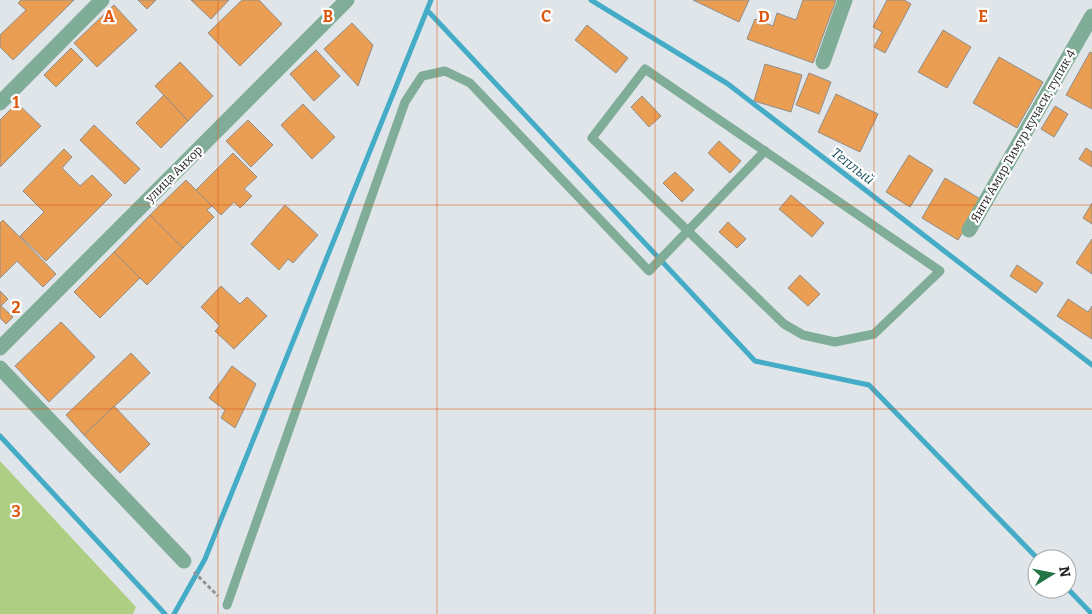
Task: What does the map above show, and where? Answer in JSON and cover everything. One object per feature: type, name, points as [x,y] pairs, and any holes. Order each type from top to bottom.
[{"type":"street","points":[[0,103],[102,0]]},
{"type":"street","name":"улица Анхор","points":[[0,348],[347,0]]},
{"type":"street","points":[[823,62],[845,0]]},
{"type":"street","name":"Янги Амир Тимур кучаси, тупик 4","points":[[970,230],[1092,16]]},
{"type":"street","points":[[0,368],[184,561]]},
{"type":"lane","points":[[645,69],[765,151],[940,271],[874,334],[835,342],[803,335],[784,324],[592,138],[645,69]]},
{"type":"lane","points":[[224,602],[405,102],[422,76],[445,71],[470,83],[649,271],[765,151]]},
{"type":"path","points":[[184,561],[224,602]]},
{"type":"green space","points":[[0,461],[136,607],[133,614],[0,614]]},
{"type":"building","points":[[21,0],[74,0],[13,60],[0,47],[0,35],[26,10],[18,3]]},
{"type":"building","points":[[138,0],[156,0],[147,9]]},
{"type":"building","points":[[191,0],[229,0],[211,19]]},
{"type":"building","points":[[242,0],[259,0],[282,24],[240,66],[208,33]]},
{"type":"building","points":[[693,0],[749,0],[739,22]]},
{"type":"building","points":[[803,0],[836,0],[813,63],[747,39],[755,19],[773,26],[777,13],[796,20]]},
{"type":"building","points":[[887,0],[904,0],[911,4],[885,53],[874,47],[882,32],[873,27]]},
{"type":"building","points":[[114,5],[137,30],[97,67],[74,43]]},
{"type":"building","points":[[352,23],[373,45],[358,86],[324,49]]},
{"type":"building","points":[[587,25],[628,58],[616,73],[575,40]]},
{"type":"building","points":[[943,30],[971,47],[947,88],[918,72]]},
{"type":"building","points":[[71,48],[83,60],[56,87],[44,75]]},
{"type":"building","points":[[316,50],[340,76],[314,101],[290,74]]},
{"type":"building","points":[[1090,52],[1092,53],[1092,109],[1066,95]]},
{"type":"building","points":[[999,57],[1043,82],[1017,128],[973,103]]},
{"type":"building","points":[[180,62],[213,96],[188,121],[155,86]]},
{"type":"building","points":[[765,64],[802,75],[791,112],[754,101]]},
{"type":"building","points":[[809,73],[831,82],[819,114],[796,105]]},
{"type":"building","points":[[836,94],[878,114],[860,152],[818,132]]},
{"type":"building","points":[[164,95],[188,121],[161,148],[136,123]]},
{"type":"building","points":[[642,96],[661,116],[649,127],[631,107]]},
{"type":"building","points":[[17,103],[41,126],[0,167],[0,120]]},
{"type":"building","points":[[303,104],[335,137],[312,159],[281,125]]},
{"type":"building","points":[[1055,106],[1068,114],[1054,137],[1041,129]]},
{"type":"building","points":[[248,120],[273,145],[251,167],[226,141]]},
{"type":"building","points":[[94,125],[140,169],[125,184],[80,140]]},
{"type":"building","points":[[719,141],[741,161],[730,173],[708,153]]},
{"type":"building","points":[[1086,148],[1092,152],[1092,167],[1079,159]]},
{"type":"building","points":[[64,149],[72,157],[62,168],[80,186],[92,175],[112,195],[46,261],[20,236],[44,212],[23,191]]},
{"type":"building","points":[[233,153],[257,177],[244,189],[252,196],[240,208],[234,202],[221,215],[196,190]]},
{"type":"building","points":[[909,155],[933,170],[910,207],[886,192]]},
{"type":"building","points":[[675,172],[694,190],[682,202],[663,183]]},
{"type":"building","points":[[945,178],[982,200],[958,240],[922,218]]},
{"type":"building","points":[[186,180],[212,206],[207,210],[214,217],[183,248],[150,215]]},
{"type":"building","points":[[791,195],[824,223],[812,237],[779,209]]},
{"type":"building","points":[[1092,203],[1092,224],[1083,218]]},
{"type":"building","points":[[285,205],[318,235],[293,263],[288,259],[279,270],[251,244]]},
{"type":"building","points":[[150,215],[183,248],[147,285],[114,252]]},
{"type":"building","points":[[3,220],[56,274],[43,287],[17,261],[0,278],[0,223]]},
{"type":"building","points":[[728,222],[746,239],[737,248],[719,232]]},
{"type":"building","points":[[1092,239],[1092,274],[1076,263]]},
{"type":"building","points":[[114,252],[140,278],[100,318],[74,292]]},
{"type":"building","points":[[1017,265],[1043,283],[1036,293],[1010,276]]},
{"type":"building","points":[[800,275],[820,294],[808,306],[788,288]]},
{"type":"building","points":[[221,286],[240,304],[247,297],[267,316],[234,349],[215,331],[220,326],[201,307]]},
{"type":"building","points":[[0,291],[8,299],[1,306],[13,317],[6,324],[0,318]]},
{"type":"building","points":[[1068,299],[1088,312],[1092,306],[1092,339],[1057,316]]},
{"type":"building","points":[[61,322],[95,357],[49,402],[15,366]]},
{"type":"building","points":[[131,353],[150,373],[84,435],[66,415]]},
{"type":"building","points":[[232,366],[256,384],[235,428],[221,418],[225,410],[209,398]]},
{"type":"building","points":[[114,406],[150,444],[120,473],[84,435]]},
{"type":"waterway","points":[[174,614],[205,559],[431,0]]},
{"type":"waterway","name":"Теплый","points":[[591,0],[728,84],[1092,365]]},
{"type":"waterway","points":[[427,10],[755,361],[869,385],[1028,549]]},
{"type":"waterway","points":[[0,436],[165,614]]},
{"type":"waterway","points":[[1077,598],[1092,614]]}]
